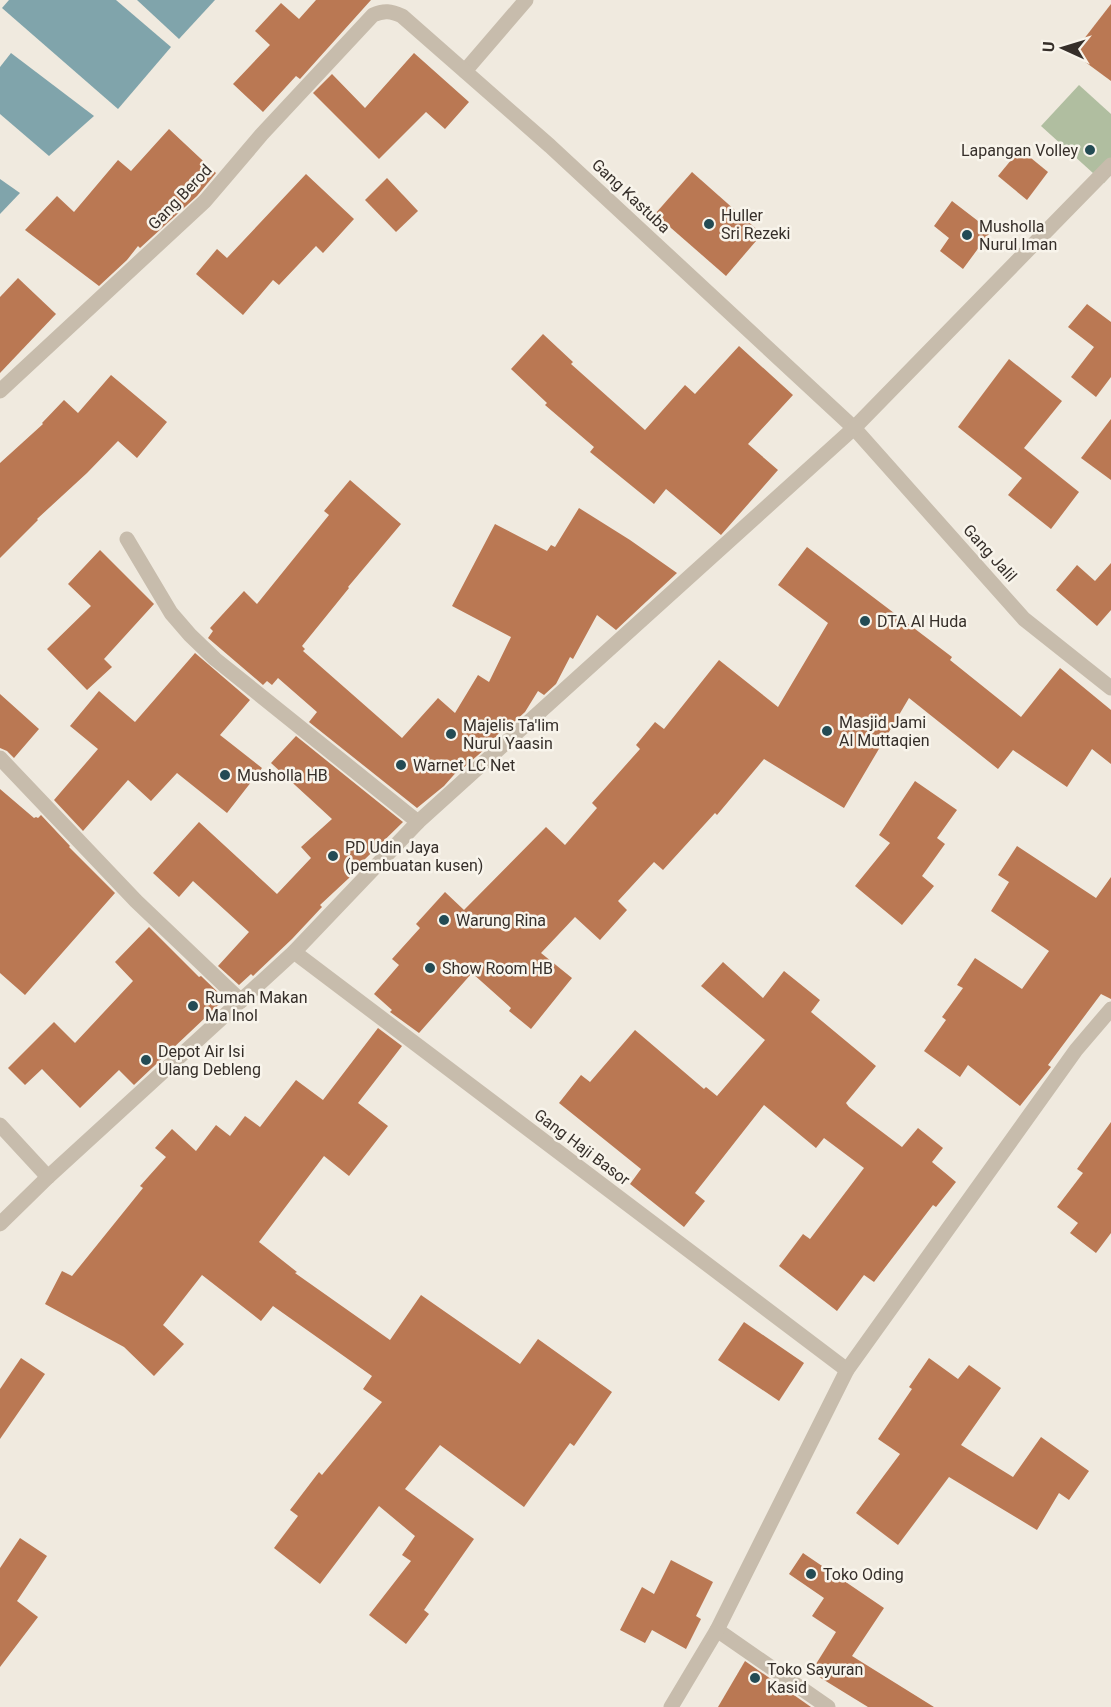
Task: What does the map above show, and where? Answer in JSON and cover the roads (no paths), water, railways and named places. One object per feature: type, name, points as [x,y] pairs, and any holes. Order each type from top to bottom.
[{"type":"street","points":[[465,71],[526,0]]},
{"type":"street","name":"Gang Kastuba","points":[[373,15],[381,11],[402,16],[639,227],[854,428]]},
{"type":"street","name":"Gang Berod","points":[[0,391],[205,201],[262,134],[373,15]]},
{"type":"street","points":[[0,1224],[48,1177],[294,952],[418,822],[854,428],[1111,165]]},
{"type":"street","name":"Gang Jalil","points":[[854,428],[1024,619],[1111,688]]},
{"type":"street","points":[[127,539],[171,613],[190,635],[215,659],[418,822]]},
{"type":"street","points":[[0,758],[136,901],[241,1001]]},
{"type":"street","name":"Gang Haji Basor","points":[[294,952],[847,1370]]},
{"type":"street","points":[[671,1707],[717,1630],[847,1370],[1076,1050],[1111,1009]]},
{"type":"street","points":[[0,1125],[48,1177]]},
{"type":"street","points":[[717,1630],[828,1707]]},
{"type":"water","points":[[9,0],[116,0],[171,47],[118,109],[2,8]]},
{"type":"water","points":[[137,0],[215,0],[179,39]]},
{"type":"water","points":[[11,53],[94,116],[49,156],[0,114],[0,67]]},
{"type":"water","points":[[0,179],[20,193],[0,214]]},
{"type":"place","name":"Lapangan Volley","points":[[1090,150]]},
{"type":"place","name":"Huller Sri Rezeki","points":[[709,224]]},
{"type":"place","name":"Musholla Nurul Iman","points":[[967,235]]},
{"type":"place","name":"DTA Al Huda","points":[[865,621]]},
{"type":"place","name":"Masjid Jami Al Muttaqien","points":[[827,731]]},
{"type":"place","name":"Majelis Ta'lim Nurul Yaasin","points":[[451,734]]},
{"type":"place","name":"Warnet LC Net","points":[[401,765]]},
{"type":"place","name":"Musholla HB","points":[[225,775]]},
{"type":"place","name":"PD Udin Jaya (pembuatan kusen)","points":[[333,856]]},
{"type":"place","name":"Warung Rina","points":[[444,920]]},
{"type":"place","name":"Show Room HB","points":[[430,968]]},
{"type":"place","name":"Rumah Makan Ma Inol","points":[[193,1006]]},
{"type":"place","name":"Depot Air Isi Ulang Debleng","points":[[146,1060]]},
{"type":"place","name":"Toko Oding","points":[[811,1574]]},
{"type":"place","name":"Toko Sayuran Kasid","points":[[755,1678]]}]
